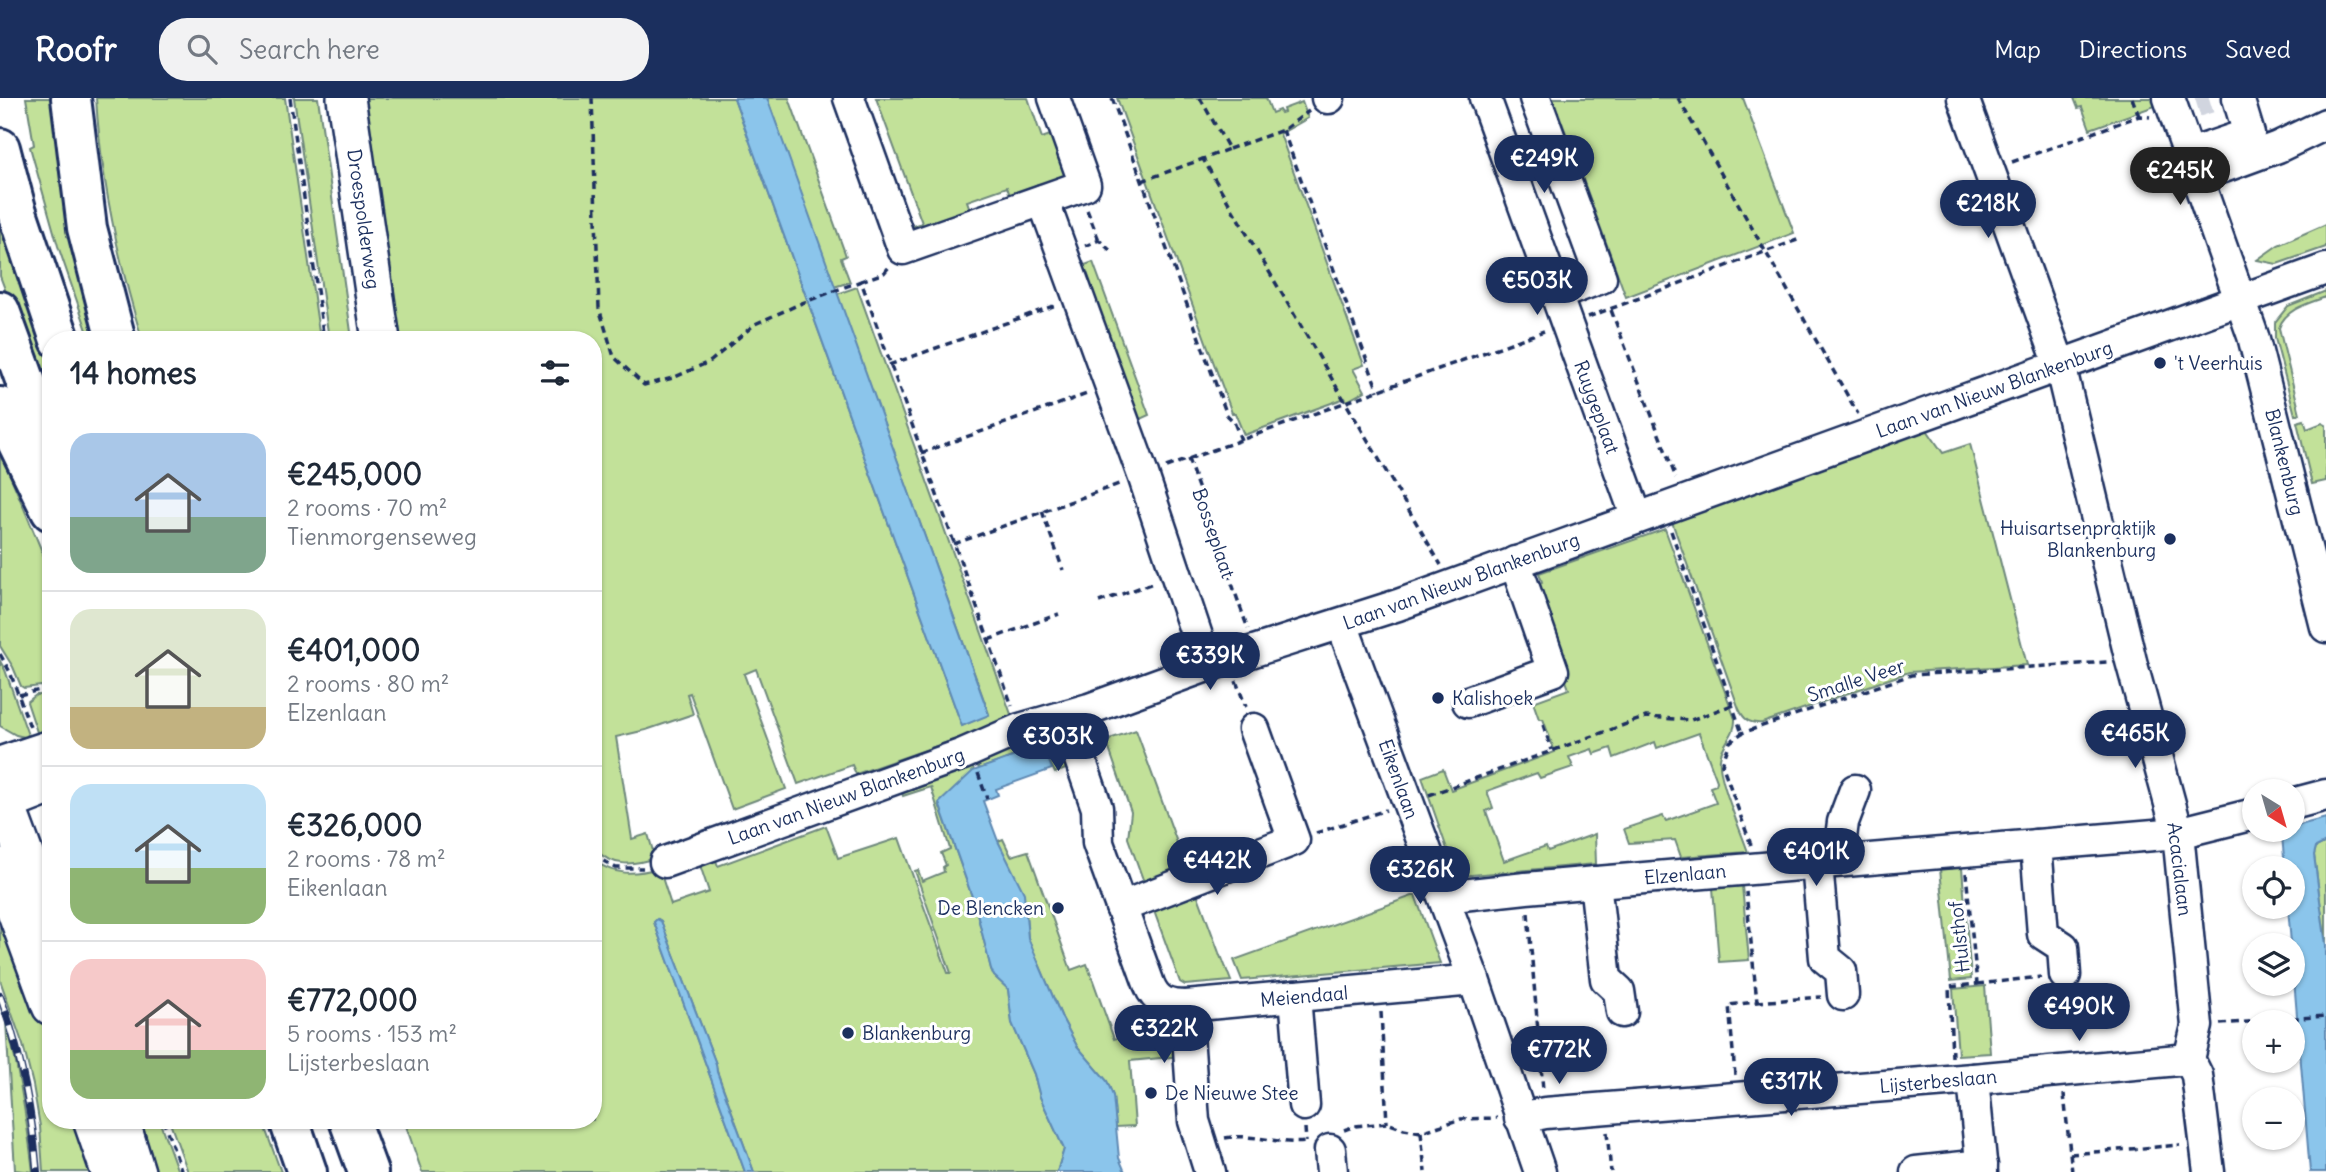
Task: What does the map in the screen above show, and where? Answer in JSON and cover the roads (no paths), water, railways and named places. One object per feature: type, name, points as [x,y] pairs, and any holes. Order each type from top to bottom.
[{"type":"highway","points":[[71,98],[87,228],[114,331]]},
{"type":"highway","points":[[0,148],[16,209],[57,331]]},
{"type":"highway","points":[[0,311],[42,426]]},
{"type":"highway","points":[[0,407],[42,493]]},
{"type":"highway","points":[[292,1129],[307,1172]]},
{"type":"highway","points":[[352,1129],[368,1172]]},
{"type":"main road","name":"Droespolderweg","points":[[330,98],[364,331]]},
{"type":"main road","name":"Droespolderweg","points":[[346,98],[380,331]]},
{"type":"main road","points":[[0,766],[42,752]]},
{"type":"main road","points":[[42,787],[2,798],[42,903]]},
{"type":"main road","points":[[0,867],[42,981]]},
{"type":"main road","points":[[95,1129],[110,1172]]},
{"type":"main road","points":[[123,1129],[136,1172]]},
{"type":"street","points":[[849,98],[903,249],[1086,185],[1054,98]]},
{"type":"street","points":[[1535,98],[1601,278],[1556,295]]},
{"type":"street","name":"Acacialaan","points":[[1963,98],[2060,365],[2131,661],[2178,833],[2197,1026],[2189,1059]]},
{"type":"street","points":[[2193,166],[2249,134],[2238,98]]},
{"type":"street","name":"Ruygeplaat","points":[[1493,100],[1566,323],[1661,509]]},
{"type":"street","name":"Blankenburg","points":[[2179,107],[2193,166],[2253,336],[2326,627]]},
{"type":"street","points":[[2193,166],[2278,146],[2326,124]]},
{"type":"street","points":[[1043,200],[1178,575],[1230,659]]},
{"type":"street","name":"Laan van Nieuw Blankenburg","points":[[665,862],[963,754],[1020,729],[1089,709],[1230,659],[1342,624],[2326,269]]},
{"type":"street","points":[[1468,702],[1553,671],[1515,562]]},
{"type":"street","name":"Eikenlaan","points":[[1342,624],[1474,980],[1532,1115],[1540,1172]]},
{"type":"street","name":"Meiendaal","points":[[1065,716],[1097,808],[1098,843],[1121,907],[1154,994],[1170,1006],[1474,980]]},
{"type":"street","points":[[1121,907],[1294,840],[1254,729]]},
{"type":"street","points":[[1843,995],[1841,971],[1825,958],[1827,862],[1855,790]]},
{"type":"street","points":[[2305,801],[2326,795]]},
{"type":"street","name":"Elzenlaan","points":[[1445,900],[1462,895],[1526,888],[2178,833],[2242,817]]},
{"type":"street","points":[[2036,845],[2043,934],[2063,947],[2065,975]]},
{"type":"street","points":[[1595,882],[1606,979],[1619,991],[1622,1012]]},
{"type":"street","points":[[1295,996],[1304,1105]]},
{"type":"street","points":[[1186,1006],[1197,1131],[1210,1171]]},
{"type":"street","points":[[2189,1059],[2197,1075],[2208,1157]]},
{"type":"street","name":"Lijsterbeslaan","points":[[1532,1115],[2189,1059]]},
{"type":"street","points":[[1916,1172],[1982,1169],[1963,1080]]},
{"type":"water","points":[[734,98],[767,98],[782,139],[989,715],[962,726]]},
{"type":"water","points":[[1043,746],[1052,769],[996,789],[998,795],[983,801],[998,841],[1024,893],[1028,938],[1062,1018],[1077,1046],[1107,1081],[1113,1096],[1119,1158],[1125,1172],[1057,1172],[1064,1149],[1040,1097],[1034,1074],[1012,1023],[1008,989],[994,976],[991,969],[975,905],[939,803],[973,771]]},
{"type":"water","points":[[2326,818],[2326,842],[2316,847],[2314,855],[2326,946],[2326,1172],[2310,1172],[2302,1073],[2305,1073],[2305,1010],[2297,1010],[2295,996],[2305,996],[2305,933],[2290,933],[2289,919],[2305,919],[2305,856],[2284,856],[2283,842],[2305,842],[2305,824]]},
{"type":"water","points":[[657,919],[661,921],[716,1064],[754,1172],[745,1172],[654,922]]},
{"type":"tunnel","points":[[2196,102],[2209,98]]},
{"type":"railway","points":[[0,996],[24,1082],[37,1172]]},
{"type":"place","name":"'t Veerhuis","points":[[2160,363]]},
{"type":"place","name":"Huisartsenpraktijk Blankenburg","points":[[2170,539]]},
{"type":"place","name":"Kalishoek","points":[[1438,698]]},
{"type":"place","name":"De Blencken","points":[[1058,908]]},
{"type":"place","name":"Blankenburg","points":[[848,1033]]},
{"type":"place","name":"De Nieuwe Stee","points":[[1151,1093]]}]
